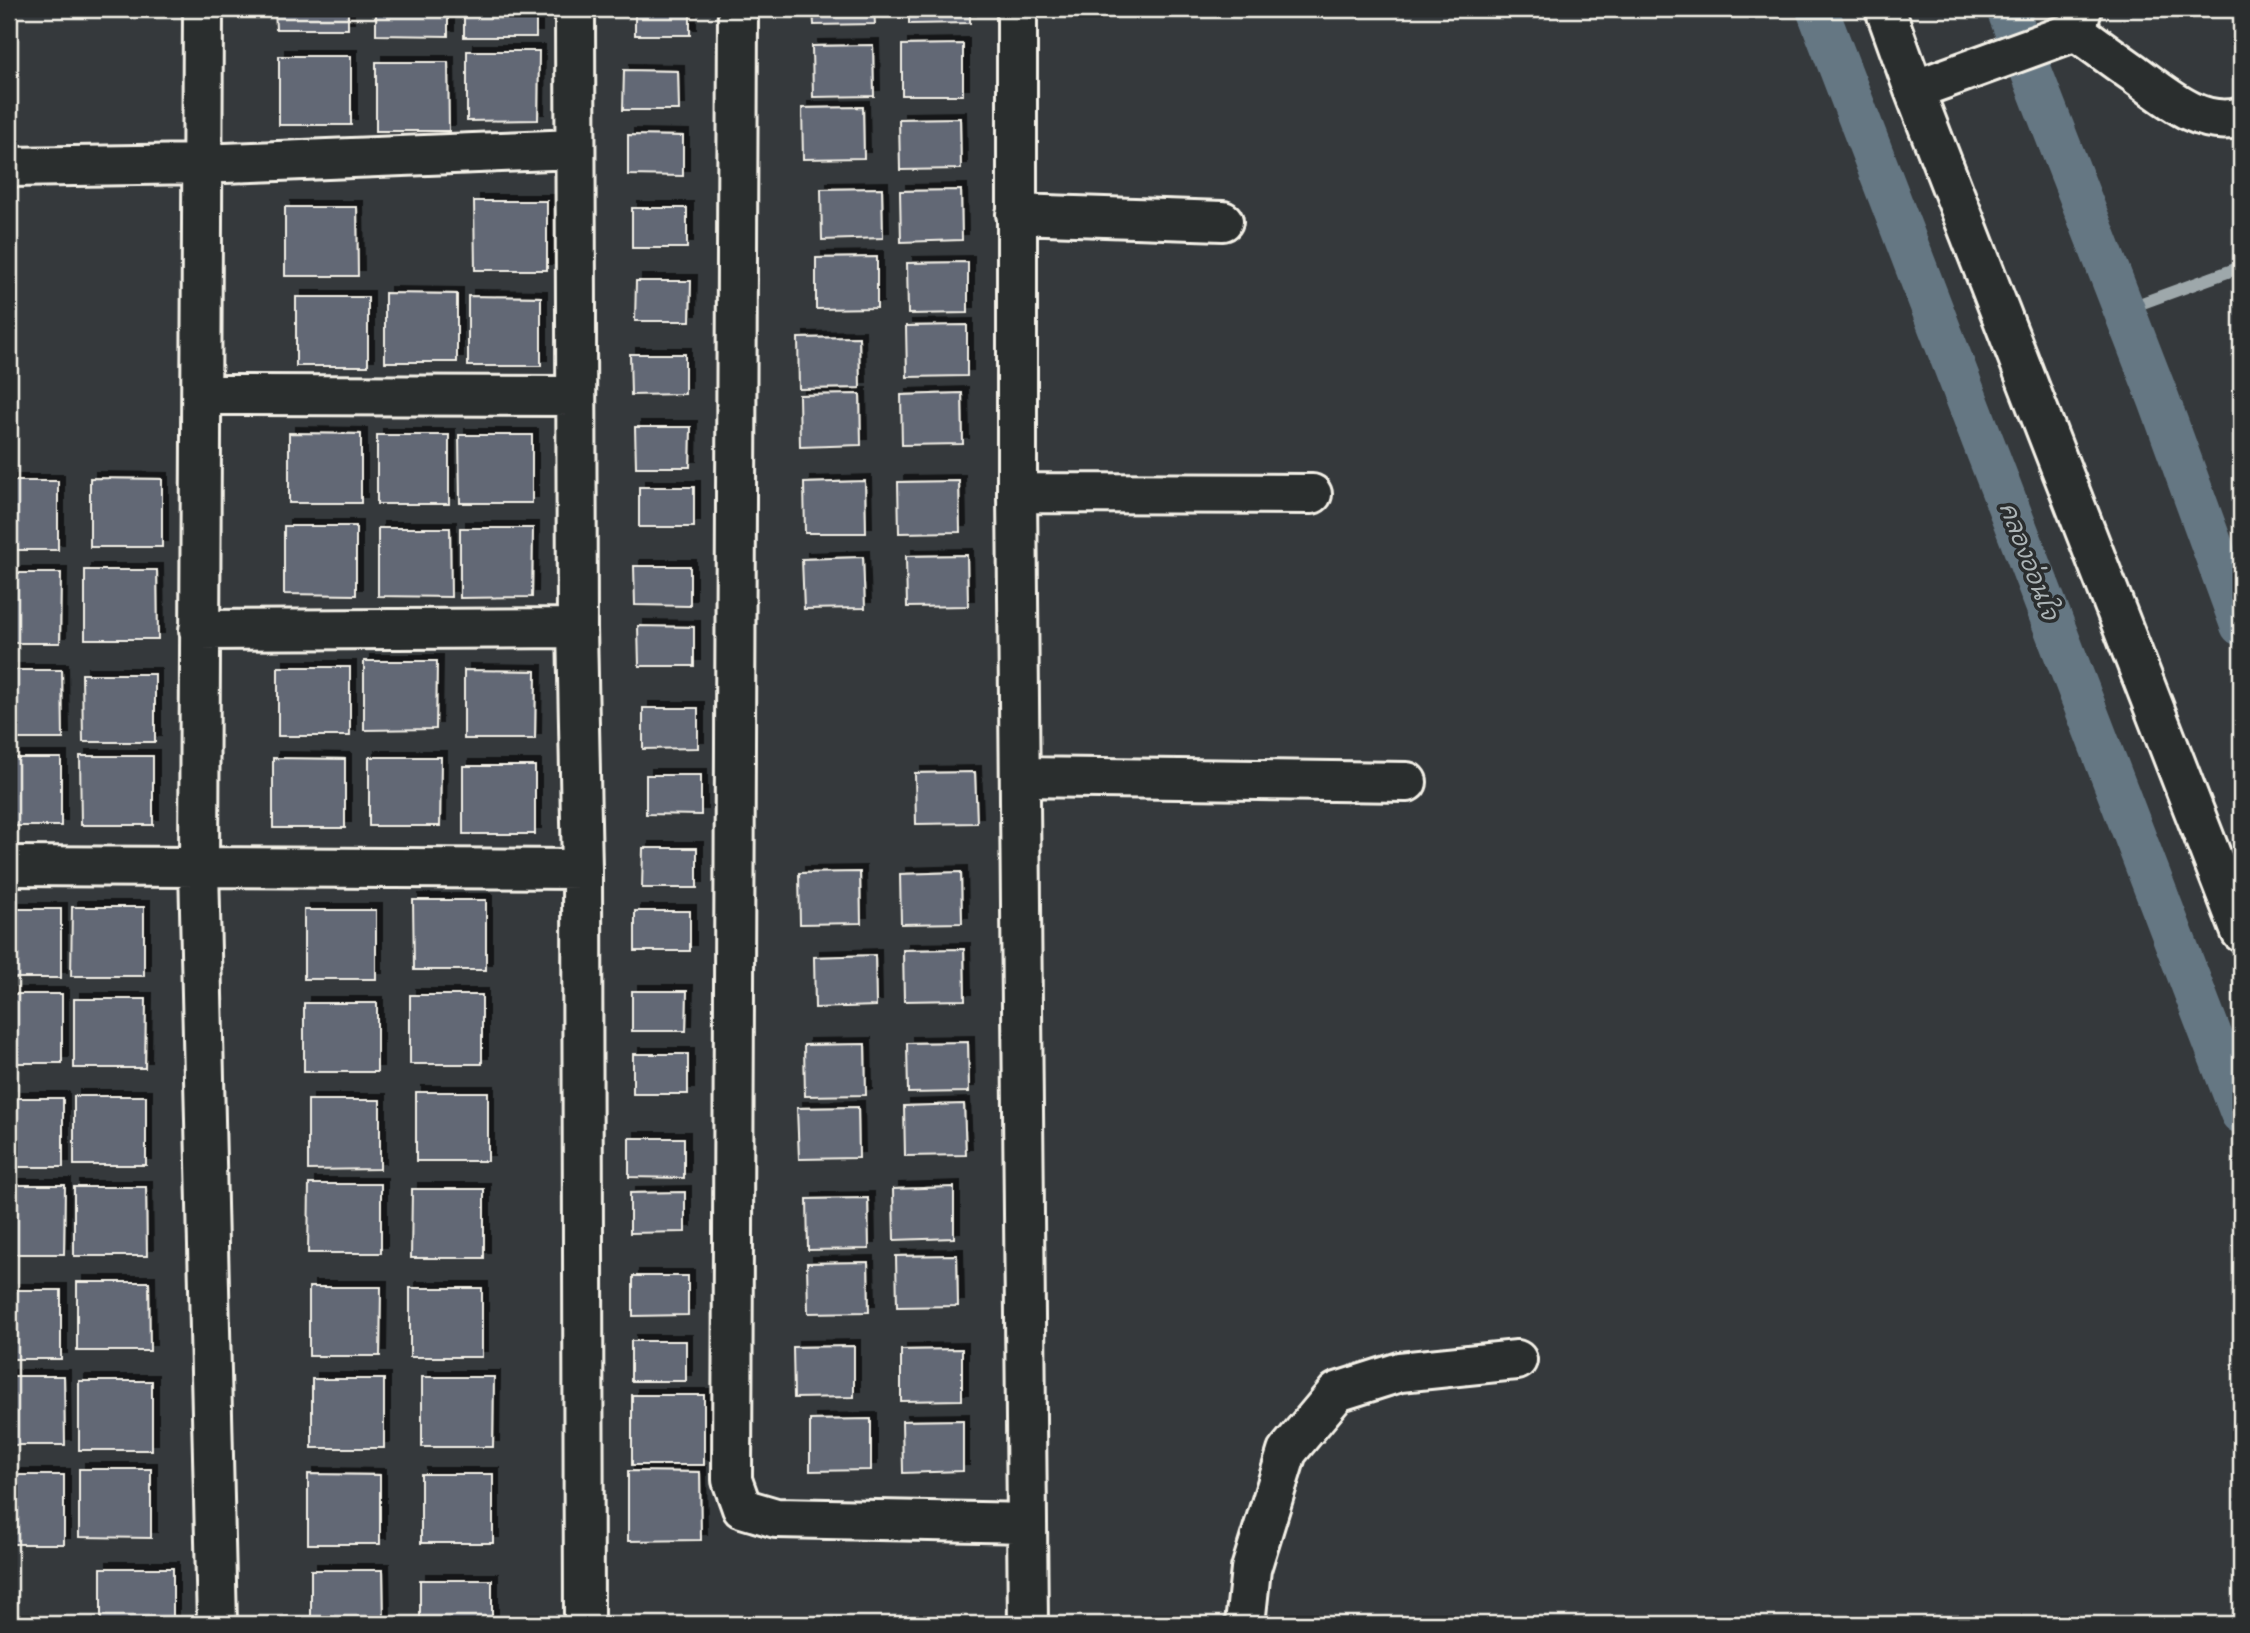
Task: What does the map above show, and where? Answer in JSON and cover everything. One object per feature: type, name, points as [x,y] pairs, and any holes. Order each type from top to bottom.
[{"type":"street","points":[[203,9],[199,868],[217,1624]]},
{"type":"street","points":[[575,9],[577,628],[582,869],[584,1624]]},
{"type":"street","points":[[738,9],[732,1480],[742,1508],[776,1518],[1027,1523]]},
{"type":"street","points":[[1017,9],[1017,493],[1028,1624]]},
{"type":"street","points":[[1885,9],[2241,932]]},
{"type":"street","points":[[1914,90],[2079,20],[2176,104],[2204,117],[2228,121],[2241,117]]},
{"type":"street","points":[[9,167],[201,164],[575,149]]},
{"type":"street","points":[[1016,214],[1223,221]]},
{"type":"street","points":[[202,396],[576,396]]},
{"type":"street","points":[[1017,493],[1312,494]]},
{"type":"street","points":[[200,630],[577,628]]},
{"type":"street","points":[[1020,776],[1407,782]]},
{"type":"street","points":[[9,866],[582,869]]},
{"type":"street","points":[[1245,1624],[1251,1569],[1287,1452],[1337,1391],[1400,1372],[1517,1360]]},
{"type":"building","points":[[275,9],[348,9],[348,29],[276,29]]},
{"type":"building","points":[[376,9],[448,9],[448,36],[376,35]]},
{"type":"building","points":[[464,9],[536,9],[536,37],[464,37]]},
{"type":"building","points":[[635,9],[690,9],[690,35],[635,35]]},
{"type":"building","points":[[813,9],[874,9],[875,24],[814,25]]},
{"type":"building","points":[[909,9],[970,9],[970,23],[909,24]]},
{"type":"building","points":[[963,44],[963,95],[902,95],[902,45]]},
{"type":"building","points":[[873,45],[874,96],[813,97],[812,46]]},
{"type":"building","points":[[467,51],[539,51],[538,120],[467,121]]},
{"type":"building","points":[[279,56],[351,56],[351,125],[279,125]]},
{"type":"building","points":[[376,62],[448,62],[449,131],[376,131]]},
{"type":"building","points":[[624,70],[678,71],[679,110],[623,110]]},
{"type":"building","points":[[863,107],[864,158],[803,159],[802,108]]},
{"type":"building","points":[[960,118],[961,169],[900,170],[899,119]]},
{"type":"building","points":[[628,135],[683,136],[683,176],[628,175]]},
{"type":"building","points":[[882,188],[883,238],[822,240],[821,189]]},
{"type":"building","points":[[961,190],[962,240],[901,242],[900,191]]},
{"type":"building","points":[[474,201],[547,201],[547,270],[475,270]]},
{"type":"building","points":[[285,207],[357,207],[358,276],[285,276]]},
{"type":"building","points":[[632,208],[687,208],[687,248],[632,248]]},
{"type":"building","points":[[877,257],[877,308],[816,309],[816,258]]},
{"type":"building","points":[[968,262],[968,313],[908,314],[907,263]]},
{"type":"building","points":[[636,281],[691,281],[690,321],[635,321]]},
{"type":"building","points":[[385,293],[457,294],[457,362],[385,362]]},
{"type":"building","points":[[468,296],[541,297],[541,366],[468,366]]},
{"type":"building","points":[[296,297],[368,297],[368,366],[296,366]]},
{"type":"building","points":[[967,325],[967,376],[907,377],[906,326]]},
{"type":"building","points":[[859,337],[860,388],[799,389],[798,338]]},
{"type":"building","points":[[630,354],[685,354],[685,394],[631,395]]},
{"type":"building","points":[[962,393],[963,444],[902,445],[901,395]]},
{"type":"building","points":[[860,394],[861,445],[800,447],[799,395]]},
{"type":"building","points":[[635,427],[691,427],[690,467],[636,467]]},
{"type":"building","points":[[289,433],[361,434],[361,503],[289,503]]},
{"type":"building","points":[[377,435],[449,435],[449,504],[377,504]]},
{"type":"building","points":[[459,435],[532,435],[532,503],[460,503]]},
{"type":"building","points":[[90,478],[162,479],[162,547],[90,547]]},
{"type":"building","points":[[9,481],[58,481],[58,550],[9,550]]},
{"type":"building","points":[[865,481],[866,533],[805,533],[804,483]]},
{"type":"building","points":[[959,481],[960,532],[899,533],[898,482]]},
{"type":"building","points":[[639,487],[694,487],[694,527],[639,527]]},
{"type":"building","points":[[284,526],[356,526],[356,595],[284,594]]},
{"type":"building","points":[[378,528],[450,528],[451,597],[378,596]]},
{"type":"building","points":[[460,528],[533,528],[532,597],[460,598]]},
{"type":"building","points":[[967,555],[968,606],[907,607],[906,556]]},
{"type":"building","points":[[863,557],[865,608],[804,609],[802,559]]},
{"type":"building","points":[[634,566],[690,566],[690,606],[635,605]]},
{"type":"building","points":[[85,570],[157,570],[158,639],[85,639]]},
{"type":"building","points":[[9,573],[61,573],[60,643],[9,643]]},
{"type":"building","points":[[638,626],[694,627],[694,666],[639,666]]},
{"type":"building","points":[[364,661],[437,661],[436,729],[364,730]]},
{"type":"building","points":[[278,667],[350,667],[350,736],[278,736]]},
{"type":"building","points":[[9,670],[62,670],[63,739],[9,739]]},
{"type":"building","points":[[464,670],[536,671],[535,739],[464,739]]},
{"type":"building","points":[[82,674],[155,674],[155,742],[83,742]]},
{"type":"building","points":[[643,708],[698,708],[698,748],[643,749]]},
{"type":"building","points":[[80,756],[153,756],[153,825],[81,825]]},
{"type":"building","points":[[369,757],[441,757],[440,826],[369,826]]},
{"type":"building","points":[[9,758],[61,758],[61,826],[9,826]]},
{"type":"building","points":[[273,758],[345,759],[345,828],[273,828]]},
{"type":"building","points":[[463,766],[535,766],[535,834],[463,834]]},
{"type":"building","points":[[975,772],[977,823],[916,824],[915,773]]},
{"type":"building","points":[[646,775],[701,775],[701,815],[646,814]]},
{"type":"building","points":[[643,848],[697,848],[697,888],[642,888]]},
{"type":"building","points":[[860,872],[861,923],[800,924],[799,873]]},
{"type":"building","points":[[961,872],[962,923],[901,924],[900,874]]},
{"type":"building","points":[[413,900],[486,900],[486,970],[414,970]]},
{"type":"building","points":[[72,907],[144,907],[144,976],[71,976]]},
{"type":"building","points":[[9,909],[61,909],[61,978],[9,978]]},
{"type":"building","points":[[304,910],[376,910],[376,979],[304,979]]},
{"type":"building","points":[[635,911],[690,911],[690,951],[635,951]]},
{"type":"building","points":[[964,949],[965,1000],[904,1001],[903,950]]},
{"type":"building","points":[[875,955],[876,1006],[815,1008],[814,957]]},
{"type":"building","points":[[632,991],[687,991],[686,1031],[632,1031]]},
{"type":"building","points":[[9,994],[62,994],[62,1063],[9,1063]]},
{"type":"building","points":[[410,995],[482,995],[482,1064],[410,1064]]},
{"type":"building","points":[[74,999],[146,999],[145,1068],[74,1068]]},
{"type":"building","points":[[304,1003],[377,1003],[377,1072],[304,1072]]},
{"type":"building","points":[[968,1042],[969,1092],[908,1093],[907,1043]]},
{"type":"building","points":[[865,1044],[866,1095],[805,1096],[804,1045]]},
{"type":"building","points":[[633,1054],[688,1054],[688,1094],[633,1094]]},
{"type":"building","points":[[416,1092],[488,1092],[488,1161],[416,1161]]},
{"type":"building","points":[[74,1096],[146,1096],[146,1165],[74,1165]]},
{"type":"building","points":[[9,1098],[63,1098],[63,1167],[9,1167]]},
{"type":"building","points":[[308,1100],[380,1100],[380,1169],[308,1170]]},
{"type":"building","points":[[964,1104],[966,1155],[905,1156],[904,1106]]},
{"type":"building","points":[[858,1107],[859,1158],[799,1159],[797,1108]]},
{"type":"building","points":[[629,1138],[684,1138],[684,1178],[629,1177]]},
{"type":"building","points":[[309,1184],[381,1184],[381,1253],[308,1253]]},
{"type":"building","points":[[9,1185],[65,1185],[64,1254],[9,1254]]},
{"type":"building","points":[[74,1187],[146,1187],[147,1256],[74,1256]]},
{"type":"building","points":[[954,1187],[954,1238],[894,1240],[893,1189]]},
{"type":"building","points":[[412,1189],[484,1189],[484,1258],[411,1258]]},
{"type":"building","points":[[685,1192],[685,1232],[630,1233],[630,1193]]},
{"type":"building","points":[[868,1198],[869,1249],[808,1250],[807,1199]]},
{"type":"building","points":[[957,1255],[958,1306],[897,1307],[896,1256]]},
{"type":"building","points":[[868,1262],[869,1312],[808,1313],[807,1263]]},
{"type":"building","points":[[633,1276],[688,1276],[688,1315],[633,1316]]},
{"type":"building","points":[[77,1282],[149,1282],[150,1351],[77,1351]]},
{"type":"building","points":[[309,1287],[381,1287],[380,1356],[309,1356]]},
{"type":"building","points":[[410,1288],[482,1288],[482,1357],[410,1357]]},
{"type":"building","points":[[9,1290],[61,1290],[61,1359],[9,1359]]},
{"type":"building","points":[[631,1341],[686,1341],[686,1381],[631,1381]]},
{"type":"building","points":[[854,1346],[854,1397],[794,1398],[793,1347]]},
{"type":"building","points":[[962,1349],[962,1400],[901,1401],[901,1350]]},
{"type":"building","points":[[9,1376],[64,1376],[65,1445],[9,1445]]},
{"type":"building","points":[[422,1377],[494,1377],[493,1447],[422,1447]]},
{"type":"building","points":[[312,1379],[384,1379],[384,1448],[312,1448]]},
{"type":"building","points":[[79,1381],[152,1381],[152,1450],[79,1450]]},
{"type":"building","points":[[632,1395],[704,1395],[704,1465],[632,1465]]},
{"type":"building","points":[[871,1419],[871,1470],[810,1471],[810,1420]]},
{"type":"building","points":[[963,1420],[963,1471],[903,1473],[902,1421]]},
{"type":"building","points":[[79,1469],[151,1469],[151,1538],[79,1537]]},
{"type":"building","points":[[628,1471],[700,1472],[701,1540],[628,1541]]},
{"type":"building","points":[[308,1474],[380,1475],[380,1544],[308,1544]]},
{"type":"building","points":[[421,1474],[493,1474],[493,1543],[421,1543]]},
{"type":"building","points":[[9,1475],[64,1475],[64,1544],[9,1544]]},
{"type":"building","points":[[101,1568],[173,1568],[173,1624],[101,1624]]},
{"type":"building","points":[[311,1570],[383,1570],[384,1624],[311,1624]]},
{"type":"building","points":[[420,1580],[492,1580],[492,1624],[420,1624]]},
{"type":"waterway","name":"คลองอ่อนใจ","points":[[1817,9],[2241,1113]]},
{"type":"waterway","points":[[2007,9],[2159,400],[2241,625]]},
{"type":"waterway","points":[[2123,310],[2241,267]]}]
